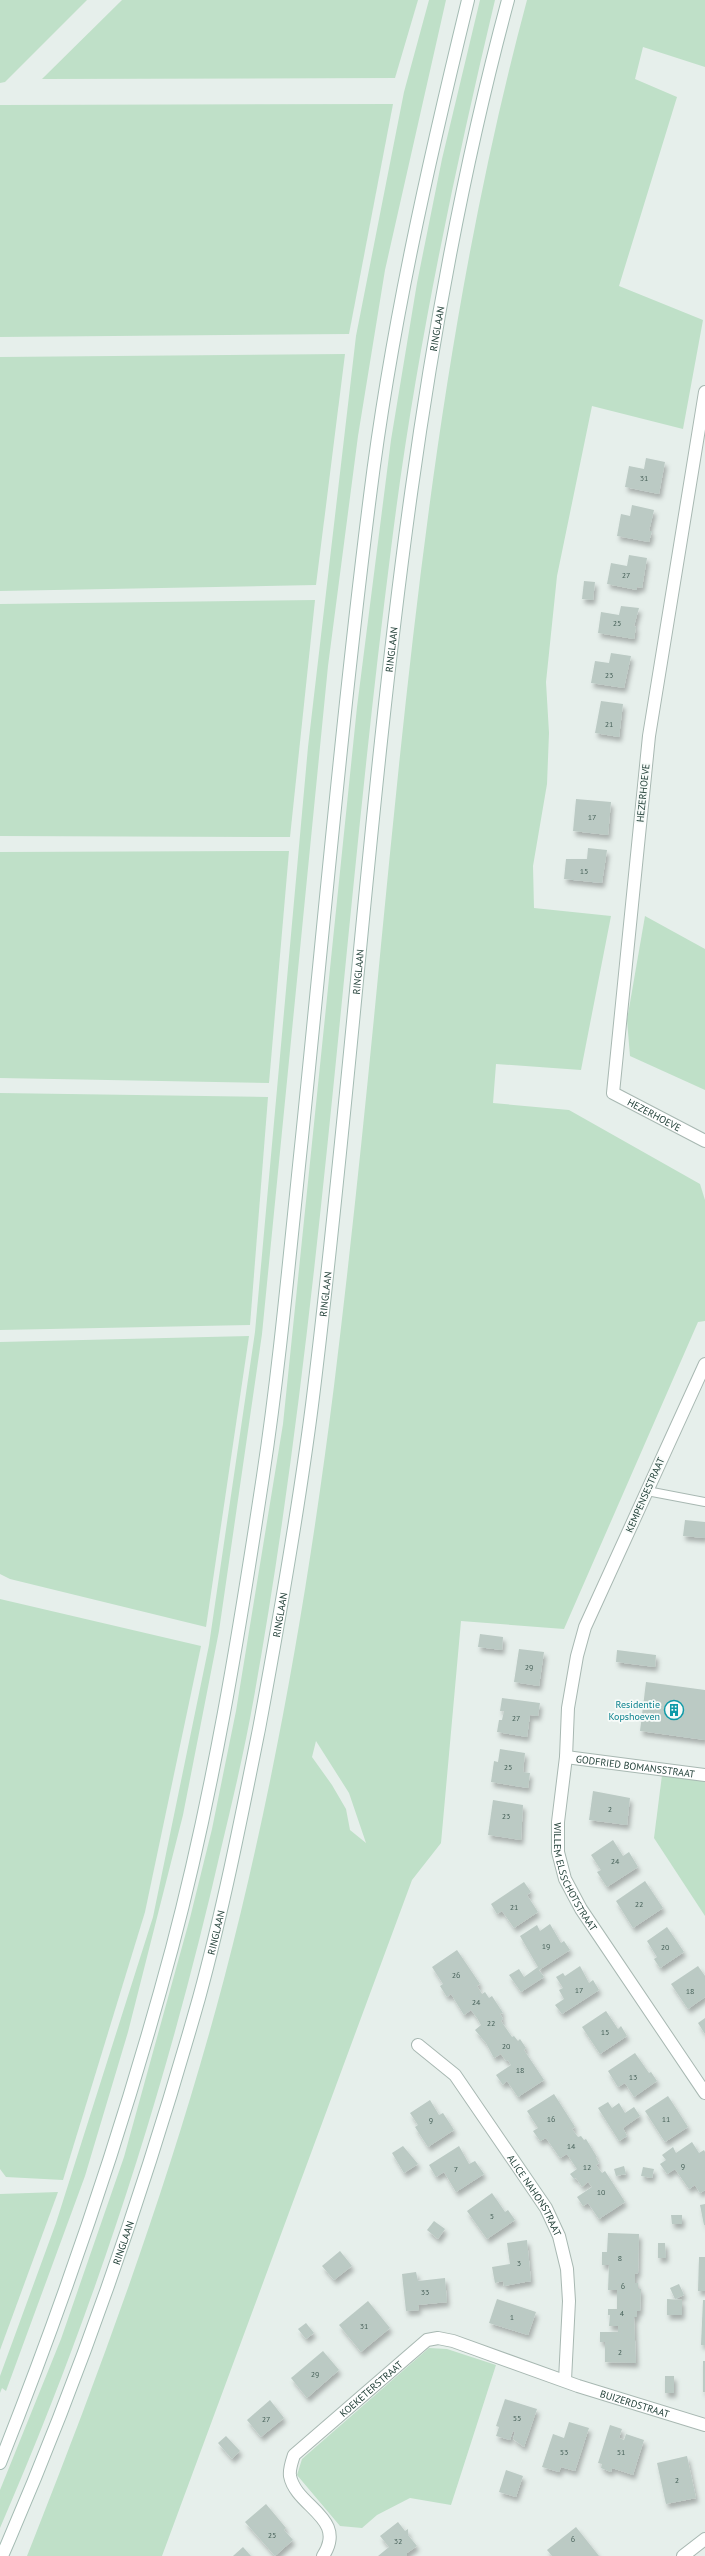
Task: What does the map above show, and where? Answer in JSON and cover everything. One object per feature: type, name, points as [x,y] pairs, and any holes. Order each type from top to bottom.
[{"type":"main road","points":[[0,2463],[37,2370],[102,2188],[173,1942],[212,1774],[264,1469],[286,1292],[347,698],[371,490],[413,234],[468,0]]},
{"type":"main road","name":"RINGLAAN","points":[[2,2556],[76,2378],[151,2162],[200,1992],[243,1810],[285,1594],[312,1407],[394,620],[416,451],[449,256],[487,77],[508,0]]},
{"type":"main road","name":"HEZERHOEVE","points":[[705,392],[649,736],[613,1093],[705,1141]]},
{"type":"main road","name":"KEMPENSESTRAAT","points":[[585,1627],[705,1364]]},
{"type":"main road","name":"WILLEM ELSSCHOTSTRAAT","points":[[585,1627],[568,1708],[566,1757],[558,1822],[558,1852],[565,1879],[581,1909],[705,2093]]},
{"type":"main road","name":"GODFRIED BOMANSSTRAAT","points":[[566,1757],[705,1775]]},
{"type":"main road","name":"ALICE NAHONSTRAAT","points":[[418,2045],[455,2075],[546,2208],[559,2236],[567,2269],[569,2301],[565,2380]]},
{"type":"main road","name":"KOEKETERSTRAAT","points":[[323,2556],[330,2546],[330,2533],[325,2522],[296,2488],[290,2476],[290,2465],[294,2455],[427,2340],[438,2338],[453,2341],[565,2380]]},
{"type":"main road","name":"BUIZERDSTRAAT","points":[[565,2380],[578,2386],[705,2425]]},
{"type":"main road","points":[[683,2556],[705,2539]]},
{"type":"lane","points":[[646,1491],[705,1502]]},
{"type":"green space","points":[[0,0],[87,0],[5,82],[0,83]]},
{"type":"green space","points":[[122,0],[418,0],[395,78],[42,79]]},
{"type":"green space","points":[[429,0],[446,0],[385,270],[358,436],[328,666],[262,1334],[219,1631],[183,1815],[128,2032],[85,2176],[6,2391],[2,2388],[0,2393],[0,2376],[56,2223],[153,1917],[209,1645],[255,1332],[308,747],[356,336],[404,92]]},
{"type":"green space","points":[[480,0],[495,0],[449,204],[423,341],[400,479],[358,836],[330,1124],[297,1411],[277,1554],[254,1697],[243,1754],[200,1936],[153,2108],[98,2278],[35,2446],[0,2528],[0,2490],[61,2339],[124,2157],[190,1918],[212,1829],[236,1711],[283,1424],[357,707],[391,440],[417,283],[442,159]]},
{"type":"green space","points":[[527,0],[705,0],[705,67],[643,47],[635,79],[677,97],[619,286],[703,320],[683,429],[592,406],[557,576],[546,682],[549,733],[547,784],[533,866],[534,908],[611,916],[581,1070],[496,1064],[493,1103],[569,1110],[700,1184],[705,1200],[705,1321],[698,1322],[564,1629],[461,1621],[441,1843],[412,1880],[162,2556],[27,2556],[109,2342],[159,2198],[182,2126],[224,1979],[275,1758],[302,1610],[334,1386],[359,1166],[405,707],[434,469],[474,233],[498,116]],"holes":[[[316,1741],[349,1793],[366,1843],[350,1830],[346,1809],[332,1785],[312,1757]]]},
{"type":"green space","points":[[393,104],[349,334],[0,337],[0,105]]},
{"type":"green space","points":[[345,354],[316,585],[0,591],[0,357]]},
{"type":"green space","points":[[315,600],[290,837],[0,836],[0,604]]},
{"type":"green space","points":[[289,851],[269,1083],[0,1078],[0,852]]},
{"type":"green space","points":[[645,916],[705,949],[705,1090],[630,1056],[627,1020]]},
{"type":"green space","points":[[0,1093],[268,1097],[250,1325],[0,1330]]},
{"type":"green space","points":[[249,1336],[206,1627],[10,1579],[0,1574],[0,1342]]},
{"type":"green space","points":[[0,1599],[201,1646],[145,1912],[63,2180],[6,2177],[0,2169]]},
{"type":"green space","points":[[662,1775],[705,1780],[705,1916],[654,1838]]},
{"type":"green space","points":[[58,2192],[0,2350],[0,2194]]},
{"type":"green space","points":[[429,2348],[447,2349],[496,2365],[451,2505],[410,2498],[377,2515],[362,2528],[340,2526],[297,2475],[302,2459]]},
{"type":"building","points":[[646,458],[665,462],[659,494],[625,487],[629,466],[644,469]]},
{"type":"building","points":[[632,505],[654,510],[649,531],[652,531],[649,542],[617,536],[621,514],[630,516]]},
{"type":"building","points":[[629,555],[647,558],[642,588],[637,587],[637,590],[607,584],[611,563],[627,566]]},
{"type":"building","points":[[584,581],[595,582],[593,600],[582,599]]},
{"type":"building","points":[[621,606],[639,608],[634,626],[636,627],[634,639],[598,633],[601,612],[619,615]]},
{"type":"building","points":[[611,653],[631,656],[624,688],[591,683],[595,661],[609,663]]},
{"type":"building","points":[[601,701],[623,704],[619,737],[595,733]]},
{"type":"building","points":[[576,799],[611,802],[608,835],[573,831]]},
{"type":"building","points":[[588,848],[607,850],[602,883],[564,879],[566,859],[587,859]]},
{"type":"building","points":[[685,1520],[705,1522],[705,1538],[683,1536]]},
{"type":"building","points":[[480,1634],[503,1637],[502,1650],[478,1647]]},
{"type":"building","points":[[519,1649],[544,1652],[539,1686],[514,1682]]},
{"type":"building","points":[[617,1650],[656,1655],[655,1667],[616,1662]]},
{"type":"building","name":"Residentie Kopshoeven","points":[[646,1682],[705,1690],[705,1740],[640,1731]]},
{"type":"building","points":[[502,1698],[540,1703],[538,1716],[530,1715],[527,1737],[497,1732],[499,1720],[502,1720],[504,1711],[500,1711]]},
{"type":"building","points":[[500,1749],[525,1753],[523,1772],[530,1773],[528,1788],[491,1782],[494,1761],[498,1762]]},
{"type":"building","points":[[593,1791],[630,1798],[627,1825],[589,1820]]},
{"type":"building","points":[[493,1800],[523,1805],[521,1840],[488,1835]]},
{"type":"building","points":[[613,1840],[623,1856],[629,1852],[638,1867],[607,1887],[597,1872],[601,1870],[591,1855]]},
{"type":"building","points":[[645,1881],[663,1908],[633,1928],[616,1901]]},
{"type":"building","points":[[524,1882],[531,1892],[527,1895],[538,1912],[514,1928],[502,1911],[497,1914],[491,1904]]},
{"type":"building","points":[[550,1924],[561,1943],[564,1941],[570,1950],[539,1970],[544,1977],[521,1992],[509,1975],[519,1969],[524,1977],[538,1967],[520,1936],[537,1925],[540,1931]]},
{"type":"building","points":[[667,1927],[684,1952],[660,1968],[654,1959],[657,1957],[647,1941]]},
{"type":"building","points":[[457,1950],[480,1984],[477,1986],[482,1994],[485,1992],[489,1998],[492,1996],[503,2013],[500,2014],[503,2019],[501,2021],[512,2037],[514,2036],[518,2041],[520,2039],[526,2048],[524,2050],[544,2080],[518,2097],[507,2081],[503,2085],[496,2075],[511,2065],[508,2060],[506,2061],[501,2054],[494,2058],[486,2043],[475,2030],[481,2025],[477,2018],[471,2010],[464,2015],[451,1994],[447,1997],[440,1986],[443,1984],[432,1967]]},
{"type":"building","points":[[580,1966],[589,1983],[593,1980],[599,1990],[562,2014],[555,2005],[564,1999],[559,1990],[563,1988],[556,1977],[563,1973],[565,1976]]},
{"type":"building","points":[[698,1966],[705,1976],[705,1997],[688,2009],[671,1984]]},
{"type":"building","points":[[606,2011],[618,2029],[621,2026],[627,2036],[600,2054],[582,2027]]},
{"type":"building","points":[[705,2018],[705,2034],[698,2023]]},
{"type":"building","points":[[635,2053],[649,2073],[651,2072],[657,2081],[634,2097],[625,2083],[618,2087],[608,2071]]},
{"type":"building","points":[[554,2094],[575,2127],[572,2129],[578,2137],[581,2136],[584,2140],[586,2139],[597,2157],[596,2158],[599,2163],[596,2165],[602,2173],[605,2171],[625,2202],[599,2219],[588,2203],[583,2206],[577,2197],[592,2187],[588,2182],[582,2187],[576,2178],[574,2179],[570,2174],[577,2169],[567,2154],[560,2158],[546,2138],[540,2141],[533,2131],[538,2128],[527,2111]]},
{"type":"building","points":[[668,2096],[688,2127],[665,2142],[645,2111]]},
{"type":"building","points":[[430,2100],[439,2115],[443,2113],[454,2130],[428,2147],[415,2127],[418,2125],[410,2113]]},
{"type":"building","points":[[608,2102],[612,2108],[619,2103],[625,2113],[634,2107],[640,2116],[623,2128],[627,2136],[619,2141],[598,2108]]},
{"type":"building","points":[[692,2142],[699,2153],[704,2150],[705,2152],[705,2190],[700,2193],[695,2185],[689,2189],[675,2169],[667,2174],[660,2164],[666,2160],[662,2155],[673,2147],[676,2153]]},
{"type":"building","points":[[403,2146],[418,2164],[404,2173],[392,2153]]},
{"type":"building","points":[[459,2146],[469,2164],[475,2161],[484,2174],[456,2192],[444,2172],[436,2177],[429,2165]]},
{"type":"building","points":[[624,2166],[626,2174],[616,2176],[614,2169]]},
{"type":"building","points":[[643,2167],[654,2169],[652,2178],[641,2176]]},
{"type":"building","points":[[492,2193],[505,2212],[508,2210],[515,2220],[487,2239],[467,2211]]},
{"type":"building","points":[[705,2204],[705,2225],[704,2225],[700,2205]]},
{"type":"building","points":[[671,2215],[682,2215],[682,2224],[672,2224]]},
{"type":"building","points":[[434,2221],[445,2229],[438,2239],[427,2230]]},
{"type":"building","points":[[608,2233],[639,2234],[638,2273],[635,2274],[635,2283],[638,2283],[638,2289],[641,2289],[640,2311],[637,2311],[637,2317],[634,2317],[636,2363],[605,2362],[605,2342],[600,2342],[600,2332],[618,2332],[618,2326],[609,2326],[610,2315],[608,2315],[608,2309],[617,2309],[617,2290],[608,2290],[609,2265],[602,2265],[602,2252],[607,2252]]},
{"type":"building","points":[[527,2240],[531,2281],[504,2286],[503,2281],[495,2283],[492,2267],[510,2264],[507,2243]]},
{"type":"building","points":[[658,2243],[665,2243],[666,2258],[658,2258]]},
{"type":"building","points":[[340,2251],[352,2266],[334,2280],[322,2266]]},
{"type":"building","points":[[699,2257],[705,2257],[705,2291],[698,2291]]},
{"type":"building","points":[[416,2272],[418,2281],[445,2278],[447,2302],[418,2305],[419,2310],[406,2311],[402,2274]]},
{"type":"building","points":[[679,2284],[684,2295],[675,2299],[670,2288]]},
{"type":"building","points":[[497,2299],[536,2312],[528,2335],[489,2323]]},
{"type":"building","points":[[667,2299],[682,2300],[682,2315],[667,2315]]},
{"type":"building","points":[[703,2300],[705,2300],[705,2345],[701,2345]]},
{"type":"building","points":[[368,2301],[390,2328],[361,2352],[339,2325]]},
{"type":"building","points":[[306,2323],[314,2333],[306,2339],[298,2329]]},
{"type":"building","points":[[323,2351],[339,2370],[307,2398],[291,2378]]},
{"type":"building","points":[[703,2361],[705,2361],[705,2392],[703,2392]]},
{"type":"building","points":[[665,2376],[674,2376],[674,2393],[665,2393]]},
{"type":"building","points":[[505,2399],[537,2409],[524,2447],[513,2439],[515,2432],[513,2431],[510,2440],[496,2436],[499,2427],[496,2426]]},
{"type":"building","points":[[270,2400],[284,2418],[261,2437],[247,2420]]},
{"type":"building","points":[[569,2422],[589,2428],[575,2471],[561,2467],[559,2472],[542,2467],[553,2434],[564,2438]]},
{"type":"building","points":[[610,2425],[622,2429],[619,2438],[624,2440],[626,2434],[644,2440],[633,2475],[612,2468],[611,2472],[601,2468],[602,2464],[598,2463]]},
{"type":"building","points":[[226,2436],[240,2451],[232,2459],[218,2443]]},
{"type":"building","points":[[687,2456],[696,2498],[666,2504],[657,2463]]},
{"type":"building","points":[[506,2470],[523,2476],[516,2497],[499,2492]]},
{"type":"building","points":[[266,2504],[286,2528],[284,2530],[293,2540],[275,2556],[245,2522]]},
{"type":"building","points":[[398,2522],[405,2531],[408,2529],[408,2535],[417,2546],[407,2553],[407,2556],[378,2556],[389,2547],[380,2536]]},
{"type":"building","points":[[576,2527],[599,2556],[552,2556],[547,2550]]},
{"type":"building","points":[[243,2547],[251,2556],[233,2556]]},
{"type":"place","name":"Residentie Kopshoeven","points":[[674,1710]]}]
